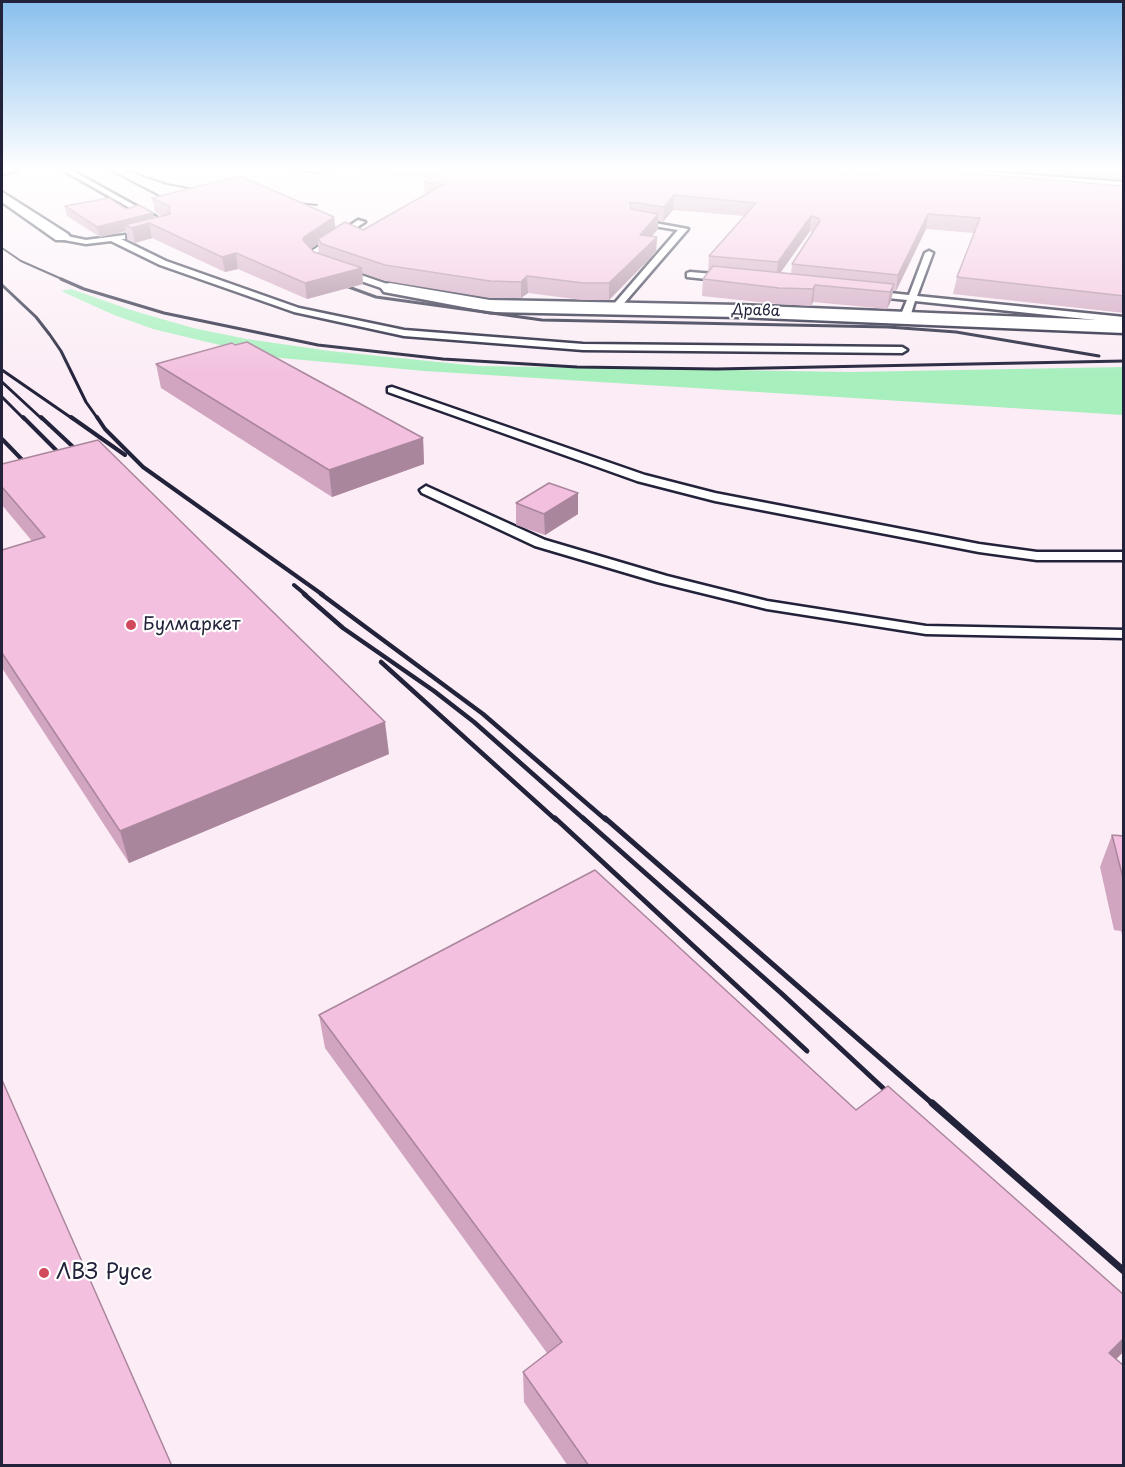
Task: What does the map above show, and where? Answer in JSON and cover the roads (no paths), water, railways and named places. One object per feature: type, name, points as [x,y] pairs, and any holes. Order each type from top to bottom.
[{"type":"street","name":"Драва","points":[[390,288],[490,306],[616,307],[1124,327]]},
{"type":"lane","points":[[69,238],[86,242],[114,239],[163,263],[297,310],[404,333],[583,347],[902,350]]},
{"type":"lane","points":[[335,238],[311,254],[320,264],[390,288]]},
{"type":"lane","points":[[616,307],[676,238]]},
{"type":"lane","points":[[905,317],[929,253]]},
{"type":"lane","points":[[690,275],[735,279]]},
{"type":"lane","points":[[857,292],[1124,320]]},
{"type":"lane","points":[[392,390],[641,478],[715,497],[979,548],[1037,556],[1124,556]]},
{"type":"lane","points":[[426,490],[540,543],[662,579],[767,605],[926,630],[1124,634]]},
{"type":"railway","points":[[2,248],[21,261],[64,280]]},
{"type":"railway","points":[[61,279],[84,289],[164,313],[318,345],[443,359],[577,367],[716,369],[1124,361]]},
{"type":"railway","points":[[335,282],[376,297],[542,320],[888,327],[956,332],[1099,356]]},
{"type":"railway","points":[[2,285],[36,317],[50,335],[61,351],[86,402],[98,419]]},
{"type":"railway","points":[[2,370],[73,419]]},
{"type":"railway","points":[[2,382],[42,419]]},
{"type":"railway","points":[[2,397],[24,419]]},
{"type":"railway","points":[[23,417],[68,462]]},
{"type":"railway","points":[[41,417],[85,458]]},
{"type":"railway","points":[[71,417],[125,455]]},
{"type":"railway","points":[[97,417],[105,429],[143,467],[323,595]]},
{"type":"railway","points":[[2,439],[33,471]]},
{"type":"railway","points":[[294,585],[306,595]]},
{"type":"railway","points":[[304,594],[343,628],[434,691],[474,722],[585,820]]},
{"type":"railway","points":[[321,594],[483,714],[606,820]]},
{"type":"railway","points":[[381,662],[556,820]]},
{"type":"railway","points":[[555,818],[807,1051]]},
{"type":"railway","points":[[583,818],[781,993],[897,1101]]},
{"type":"railway","points":[[605,818],[934,1105]]},
{"type":"railway","points":[[932,1103],[1124,1271]]},
{"type":"place","name":"Булмаркет","points":[[131,625]]},
{"type":"place","name":"ЛВЗ Русе","points":[[44,1273]]}]
